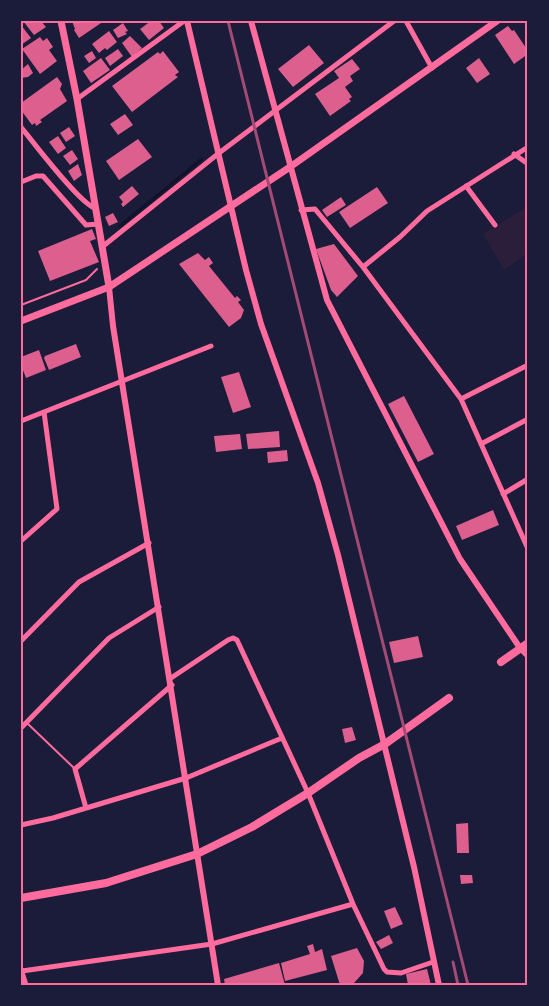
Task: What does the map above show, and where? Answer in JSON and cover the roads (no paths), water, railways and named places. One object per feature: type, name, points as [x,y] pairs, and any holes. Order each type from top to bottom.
[{"type":"main road","points":[[61,21],[77,99],[109,287]]},
{"type":"main road","points":[[21,321],[109,287],[290,167],[497,21]]},
{"type":"main road","points":[[501,662],[528,643]]},
{"type":"main road","points":[[21,898],[106,884],[197,854],[252,827],[308,793],[359,758],[385,744],[449,698]]},
{"type":"street","points":[[77,99],[185,21],[261,324],[318,483],[363,651],[414,867],[439,985]]},
{"type":"street","points":[[251,21],[327,300],[460,559],[520,648],[528,656]]},
{"type":"street","points":[[102,247],[219,153],[394,21]]},
{"type":"street","points":[[406,21],[432,68]]},
{"type":"street","points":[[21,126],[74,190],[89,206],[95,208]]},
{"type":"street","points":[[363,267],[427,211],[528,147]]},
{"type":"street","points":[[514,154],[528,164]]},
{"type":"street","points":[[21,182],[36,176],[43,176],[86,225],[98,224]]},
{"type":"street","points":[[466,186],[495,225]]},
{"type":"street","points":[[301,210],[315,209],[363,267],[461,399],[528,549]]},
{"type":"street","points":[[109,287],[218,985]]},
{"type":"street","points":[[21,421],[211,345]]},
{"type":"street","points":[[461,399],[528,365]]},
{"type":"street","points":[[21,541],[57,509],[44,412]]},
{"type":"street","points":[[481,444],[528,419]]},
{"type":"street","points":[[503,494],[528,480]]},
{"type":"street","points":[[21,641],[79,582],[149,543]]},
{"type":"street","points":[[21,728],[109,638],[159,607]]},
{"type":"street","points":[[86,808],[75,769],[171,682],[233,638],[237,640],[308,793],[353,904],[387,972],[400,973],[433,962]]},
{"type":"street","points":[[21,825],[53,818],[186,778],[282,738]]},
{"type":"street","points":[[26,985],[21,970],[212,945],[353,904]]},
{"type":"lane","points":[[26,723],[75,769]]},
{"type":"waterway","points":[[120,226],[202,159]]},
{"type":"railway","points":[[228,21],[468,985]]},
{"type":"railway","points":[[453,962],[458,985]]}]
